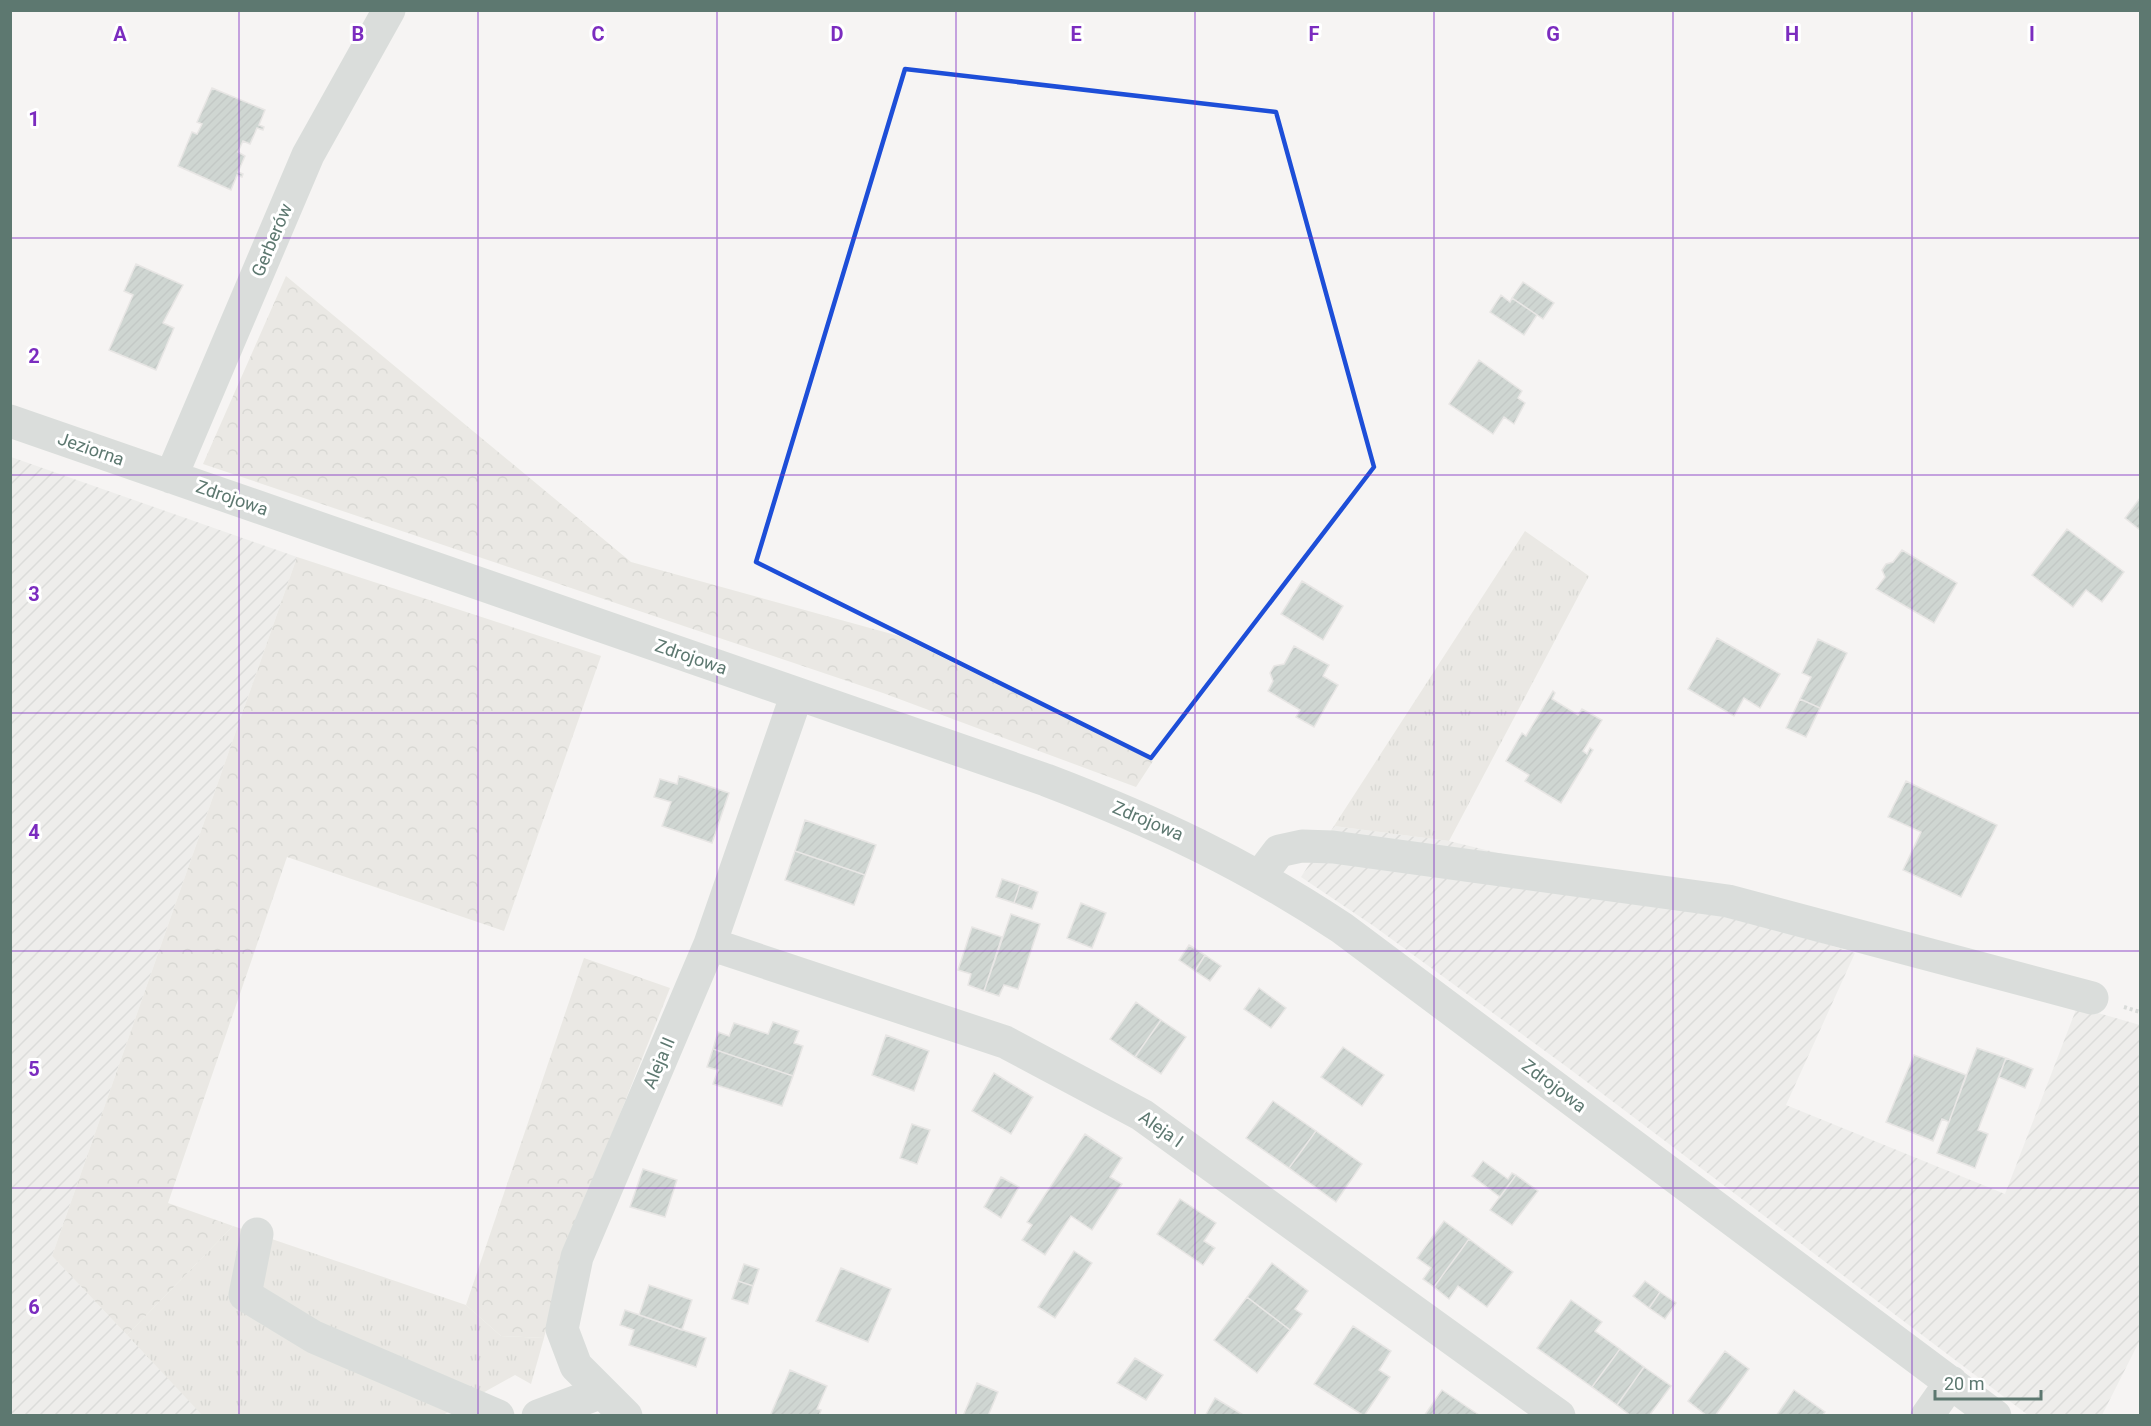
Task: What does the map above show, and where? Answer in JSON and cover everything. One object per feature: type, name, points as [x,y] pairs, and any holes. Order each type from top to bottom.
[{"type":"street","name":"Gerberów","points":[[171,477],[308,155],[389,10]]},
{"type":"street","name":"Jeziorna","points":[[10,421],[171,477]]},
{"type":"street","name":"Zdrojowa","points":[[171,477],[797,694],[1119,808],[1176,832],[1260,876],[1342,928],[1995,1416]]},
{"type":"street","name":"Aleja II","points":[[626,1416],[576,1366],[562,1329],[577,1257],[710,944],[797,694]]},
{"type":"street","points":[[1260,876],[1279,851],[1312,846],[1728,901],[2092,999]]},
{"type":"street","name":"Aleja I","points":[[710,944],[1005,1042],[1142,1115],[1559,1416]]},
{"type":"street","points":[[257,1234],[245,1295],[314,1337],[498,1416]]},
{"type":"street","points":[[1927,1416],[1951,1382]]},
{"type":"street","points":[[538,1416],[602,1392]]},
{"type":"highlighted area","points":[[905,69],[1276,112],[1374,467],[1151,758],[756,562]]},
{"type":"shaded area","points":[[11,457],[297,557],[52,1256],[203,1415],[11,1416]]},
{"type":"shaded area","points":[[1334,826],[1449,841],[1650,890],[1855,953],[1786,1105],[2005,1194],[2077,1007],[2140,1025],[2140,1340],[2102,1415],[2028,1415],[1567,1067],[1375,927],[1301,877]]},
{"type":"green space","points":[[286,276],[631,562],[899,636],[1153,761],[1136,787],[883,693],[203,464]]},
{"type":"green space","points":[[1525,531],[1589,576],[1449,841],[1334,826]]},
{"type":"green space","points":[[297,557],[601,656],[504,931],[287,857],[168,1203],[233,1226],[127,1335],[52,1256]]},
{"type":"green space","points":[[584,958],[670,988],[564,1255],[544,1338],[501,1336],[466,1305]]},
{"type":"green space","points":[[233,1226],[466,1305],[501,1336],[544,1338],[531,1384],[515,1375],[443,1415],[203,1416],[127,1335]]},
{"type":"building","points":[[212,88],[265,110],[259,125],[264,127],[263,130],[257,128],[250,144],[243,141],[238,152],[245,156],[238,172],[243,174],[242,177],[237,175],[231,190],[178,166],[192,132],[197,134],[202,124],[197,122]]},
{"type":"building","points":[[136,264],[183,285],[163,323],[174,328],[156,370],[109,350],[133,295],[124,291]]},
{"type":"building","points":[[1523,282],[1554,303],[1543,319],[1512,298]]},
{"type":"building","points":[[1501,295],[1510,302],[1512,298],[1537,315],[1524,335],[1490,312]]},
{"type":"building","points":[[1479,360],[1522,391],[1518,398],[1525,403],[1514,424],[1504,417],[1493,434],[1449,404]]},
{"type":"building","points":[[2140,498],[2140,530],[2125,518]]},
{"type":"building","points":[[2067,529],[2124,572],[2102,602],[2086,590],[2073,607],[2032,575]]},
{"type":"building","points":[[1902,550],[1957,583],[1934,623],[1876,589],[1885,577],[1882,570],[1886,564],[1893,562]]},
{"type":"building","points":[[1302,581],[1343,606],[1323,640],[1281,614]]},
{"type":"building","points":[[1717,638],[1780,674],[1760,708],[1744,698],[1734,716],[1688,689]]},
{"type":"building","points":[[1818,639],[1847,653],[1820,708],[1800,699],[1811,677],[1802,673]]},
{"type":"building","points":[[1294,646],[1329,665],[1323,676],[1338,685],[1314,727],[1296,717],[1300,710],[1268,691],[1273,681],[1270,673],[1274,666],[1284,664]]},
{"type":"building","points":[[1553,691],[1555,693],[1552,699],[1578,715],[1582,709],[1602,720],[1583,751],[1587,754],[1590,748],[1593,750],[1561,803],[1525,781],[1529,775],[1506,761],[1522,733],[1526,736]]},
{"type":"building","points":[[1800,699],[1820,708],[1806,737],[1786,728]]},
{"type":"building","points":[[679,776],[729,793],[712,843],[662,826],[671,802],[654,797],[660,779],[677,784]]},
{"type":"building","points":[[1906,781],[1997,825],[1961,897],[1903,870],[1921,832],[1888,817]]},
{"type":"building","points":[[805,820],[876,845],[865,875],[795,851]]},
{"type":"building","points":[[795,851],[865,875],[854,905],[785,880]]},
{"type":"building","points":[[1002,879],[1020,885],[1014,903],[996,897]]},
{"type":"building","points":[[1020,885],[1038,892],[1032,909],[1014,903]]},
{"type":"building","points":[[1081,903],[1106,913],[1092,948],[1067,938]]},
{"type":"building","points":[[1011,914],[1040,924],[1018,989],[1004,985],[999,996],[984,991]]},
{"type":"building","points":[[972,927],[1002,937],[984,991],[968,985],[971,974],[958,970]]},
{"type":"building","points":[[1189,945],[1205,955],[1195,971],[1179,960]]},
{"type":"building","points":[[1205,955],[1221,966],[1210,981],[1195,971]]},
{"type":"building","points":[[1259,988],[1286,1008],[1271,1028],[1244,1009]]},
{"type":"building","points":[[1136,1002],[1161,1020],[1135,1057],[1110,1039]]},
{"type":"building","points":[[1161,1020],[1186,1037],[1161,1074],[1135,1057]]},
{"type":"building","points":[[773,1022],[799,1031],[794,1043],[803,1046],[793,1076],[713,1049],[718,1032],[729,1036],[734,1023],[768,1034]]},
{"type":"building","points":[[886,1035],[929,1051],[914,1091],[872,1075]]},
{"type":"building","points":[[1343,1047],[1384,1075],[1362,1106],[1321,1077]]},
{"type":"building","points":[[1977,1048],[2006,1058],[1978,1130],[1988,1134],[1975,1168],[1937,1153]]},
{"type":"building","points":[[713,1049],[793,1076],[782,1106],[713,1084],[718,1070],[707,1067]]},
{"type":"building","points":[[1914,1055],[1966,1075],[1949,1122],[1942,1119],[1933,1141],[1886,1122]]},
{"type":"building","points":[[2006,1058],[2033,1069],[2025,1088],[1999,1077]]},
{"type":"building","points":[[994,1073],[1033,1097],[1011,1134],[972,1111]]},
{"type":"building","points":[[1273,1101],[1316,1131],[1289,1168],[1246,1138]]},
{"type":"building","points":[[912,1124],[930,1130],[917,1164],[900,1158]]},
{"type":"building","points":[[1316,1131],[1362,1164],[1336,1202],[1289,1168]]},
{"type":"building","points":[[1085,1134],[1122,1158],[1110,1177],[1122,1184],[1092,1230],[1071,1216],[1045,1255],[1022,1240],[1032,1225],[1027,1222]]},
{"type":"building","points":[[1483,1161],[1508,1179],[1512,1173],[1516,1175],[1500,1197],[1472,1176]]},
{"type":"building","points":[[643,1169],[677,1180],[665,1217],[630,1207]]},
{"type":"building","points":[[1516,1175],[1538,1191],[1512,1225],[1490,1210]]},
{"type":"building","points":[[1001,1177],[1019,1187],[1001,1218],[984,1207]]},
{"type":"building","points":[[1180,1199],[1216,1223],[1204,1241],[1215,1248],[1203,1265],[1157,1234]]},
{"type":"building","points":[[1444,1221],[1469,1239],[1434,1287],[1423,1279],[1431,1268],[1417,1258]]},
{"type":"building","points":[[1469,1239],[1513,1272],[1487,1307],[1458,1286],[1449,1299],[1434,1287]]},
{"type":"building","points":[[1074,1251],[1092,1263],[1055,1318],[1038,1307]]},
{"type":"building","points":[[1272,1263],[1308,1291],[1295,1309],[1302,1314],[1290,1330],[1247,1297]]},
{"type":"building","points":[[744,1264],[759,1269],[753,1286],[738,1281]]},
{"type":"building","points":[[841,1268],[891,1289],[868,1342],[816,1321]]},
{"type":"building","points":[[738,1281],[753,1286],[748,1304],[732,1299]]},
{"type":"building","points":[[1645,1281],[1660,1292],[1649,1308],[1633,1296]]},
{"type":"building","points":[[649,1285],[692,1300],[682,1330],[639,1315]]},
{"type":"building","points":[[1660,1292],[1676,1303],[1665,1319],[1649,1308]]},
{"type":"building","points":[[1247,1297],[1290,1330],[1257,1373],[1214,1340]]},
{"type":"building","points":[[1571,1300],[1602,1322],[1595,1331],[1620,1349],[1592,1387],[1537,1348]]},
{"type":"building","points":[[625,1310],[706,1338],[696,1367],[629,1345],[634,1330],[620,1325]]},
{"type":"building","points":[[1353,1326],[1391,1351],[1379,1370],[1390,1377],[1364,1416],[1314,1384]]},
{"type":"building","points":[[1620,1349],[1644,1367],[1617,1405],[1592,1387]]},
{"type":"building","points":[[1725,1351],[1749,1369],[1715,1416],[1707,1416],[1688,1401]]},
{"type":"building","points":[[1135,1358],[1163,1375],[1146,1400],[1117,1383]]},
{"type":"building","points":[[1644,1367],[1671,1386],[1649,1416],[1631,1416],[1617,1405]]},
{"type":"building","points":[[790,1370],[827,1386],[817,1409],[821,1410],[819,1416],[770,1416]]},
{"type":"building","points":[[977,1383],[998,1392],[988,1416],[963,1416]]},
{"type":"building","points":[[1442,1390],[1479,1415],[1424,1416]]},
{"type":"building","points":[[1794,1390],[1825,1412],[1822,1416],[1776,1416]]},
{"type":"building","points":[[1215,1398],[1245,1416],[1205,1416]]}]
